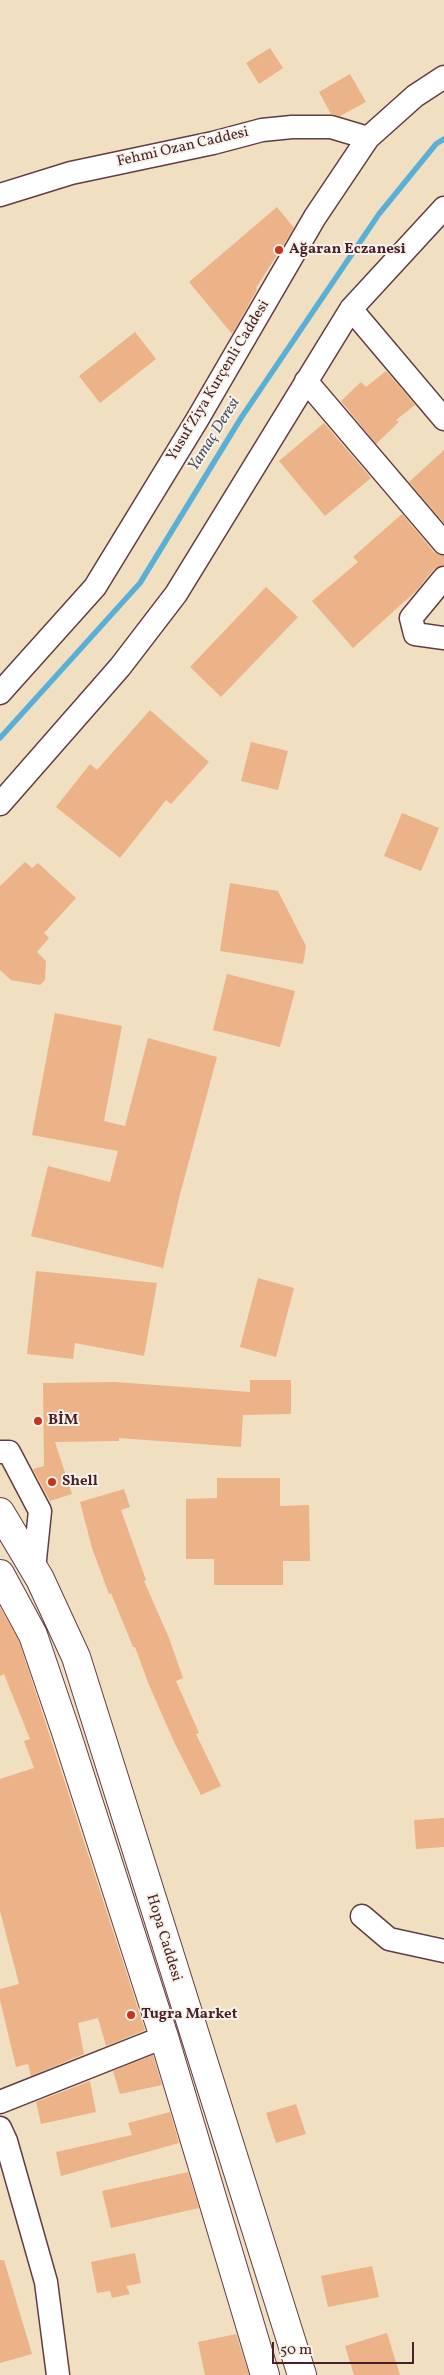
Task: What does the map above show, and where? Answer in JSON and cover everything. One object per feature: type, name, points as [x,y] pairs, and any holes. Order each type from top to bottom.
[{"type":"main road","name":"Hopa Caddesi","points":[[0,1512],[34,1569],[76,1658],[302,2375]]},
{"type":"main road","name":"Hopa Caddesi","points":[[0,1574],[33,1635],[164,2037],[265,2375]]},
{"type":"street","name":"Yusuf Ziya Kurçenli Caddesi","points":[[0,693],[95,587],[197,420],[315,217],[368,138],[415,96],[444,77]]},
{"type":"street","name":"Fehmi Ozan Caddesi","points":[[0,195],[71,173],[213,143],[262,130],[292,126],[331,127],[368,138]]},
{"type":"street","points":[[0,804],[120,667],[176,594],[351,309],[444,208]]},
{"type":"street","points":[[351,309],[444,418]]},
{"type":"street","points":[[306,381],[444,543]]},
{"type":"street","points":[[444,578],[411,618],[415,634],[444,638]]},
{"type":"street","points":[[0,1452],[9,1452],[40,1511],[34,1569]]},
{"type":"street","points":[[362,1916],[389,1939],[444,1951]]},
{"type":"street","points":[[0,2102],[164,2037]]},
{"type":"street","points":[[0,2128],[46,2282],[58,2375]]},
{"type":"building","points":[[270,48],[283,68],[259,84],[246,63]]},
{"type":"building","points":[[350,74],[366,102],[340,116],[331,114],[319,92]]},
{"type":"building","points":[[277,207],[294,228],[256,288],[257,290],[232,334],[189,282]]},
{"type":"building","points":[[135,332],[156,359],[100,403],[79,376]]},
{"type":"building","points":[[386,371],[415,405],[396,420],[399,422],[376,444],[341,401],[361,382],[366,387]]},
{"type":"building","points":[[324,423],[371,478],[325,516],[279,461]]},
{"type":"building","points":[[444,450],[444,523],[409,482]]},
{"type":"building","points":[[402,514],[434,552],[444,556],[444,565],[434,569],[416,591],[353,648],[312,601],[358,562],[353,557]]},
{"type":"building","points":[[266,587],[298,617],[221,697],[190,667]]},
{"type":"building","points":[[150,710],[209,762],[171,804],[166,800],[120,858],[56,807],[90,764],[97,770]]},
{"type":"building","points":[[251,742],[288,751],[278,790],[241,781]]},
{"type":"building","points":[[402,813],[439,828],[421,871],[384,856]]},
{"type":"building","points":[[25,862],[32,868],[38,863],[76,898],[44,933],[49,938],[37,952],[46,961],[45,980],[40,985],[11,980],[0,970],[0,886]]},
{"type":"building","points":[[230,883],[278,891],[306,946],[303,964],[220,951]]},
{"type":"building","points":[[227,974],[295,991],[280,1047],[213,1030]]},
{"type":"building","points":[[55,1013],[122,1026],[104,1121],[125,1126],[148,1038],[217,1057],[179,1198],[163,1268],[31,1236],[48,1166],[110,1182],[118,1151],[32,1135]]},
{"type":"building","points":[[36,1271],[157,1283],[144,1356],[75,1343],[73,1359],[27,1354]]},
{"type":"building","points":[[258,1278],[294,1288],[276,1357],[240,1347]]},
{"type":"building","points":[[250,1380],[291,1380],[291,1414],[243,1415],[241,1447],[119,1438],[119,1441],[55,1442],[72,1494],[50,1501],[33,1469],[44,1466],[43,1383],[115,1382],[250,1392]]},
{"type":"building","points":[[217,1478],[280,1478],[280,1506],[309,1505],[310,1561],[283,1561],[283,1585],[214,1585],[214,1559],[186,1559],[186,1499],[217,1498]]},
{"type":"building","points":[[124,1489],[130,1507],[121,1510],[146,1580],[144,1581],[169,1638],[183,1678],[176,1681],[199,1733],[196,1734],[221,1786],[201,1795],[175,1744],[149,1685],[135,1647],[133,1647],[111,1593],[109,1594],[92,1548],[80,1502]]},
{"type":"building","points":[[0,1607],[19,1641],[145,2030],[106,2046],[98,2018],[78,2023],[84,2054],[31,2076],[28,2064],[16,2067],[0,2000],[0,1989],[19,1984],[0,1911],[0,1779],[34,1768],[24,1741],[30,1739],[4,1674],[0,1676]]},
{"type":"building","points":[[444,1818],[444,1847],[416,1849],[414,1820]]},
{"type":"building","points":[[153,2055],[162,2085],[120,2094],[113,2071]]},
{"type":"building","points":[[90,2081],[96,2112],[41,2124],[36,2102]]},
{"type":"building","points":[[296,2104],[306,2134],[276,2143],[266,2113]]},
{"type":"building","points":[[170,2112],[179,2143],[61,2176],[56,2152],[132,2135],[128,2123]]},
{"type":"building","points":[[188,2172],[199,2208],[111,2228],[102,2191]]},
{"type":"building","points":[[135,2253],[141,2283],[126,2286],[130,2294],[112,2298],[110,2291],[97,2293],[91,2262]]},
{"type":"building","points":[[0,2260],[4,2260],[32,2354],[0,2363]]},
{"type":"building","points":[[372,2266],[379,2297],[328,2307],[321,2276]]},
{"type":"building","points":[[387,2333],[400,2375],[354,2375],[345,2346]]},
{"type":"building","points":[[236,2334],[249,2375],[205,2375],[198,2342]]},
{"type":"waterway","name":"Yamaç Deresi","points":[[0,738],[140,583],[241,418],[379,214],[436,144],[444,139]]},
{"type":"place","name":"Ağaran Eczanesi","points":[[279,250]]},
{"type":"place","name":"BİM","points":[[38,1421]]},
{"type":"place","name":"Shell","points":[[52,1482]]},
{"type":"place","name":"Tugra Market","points":[[131,2015]]}]
